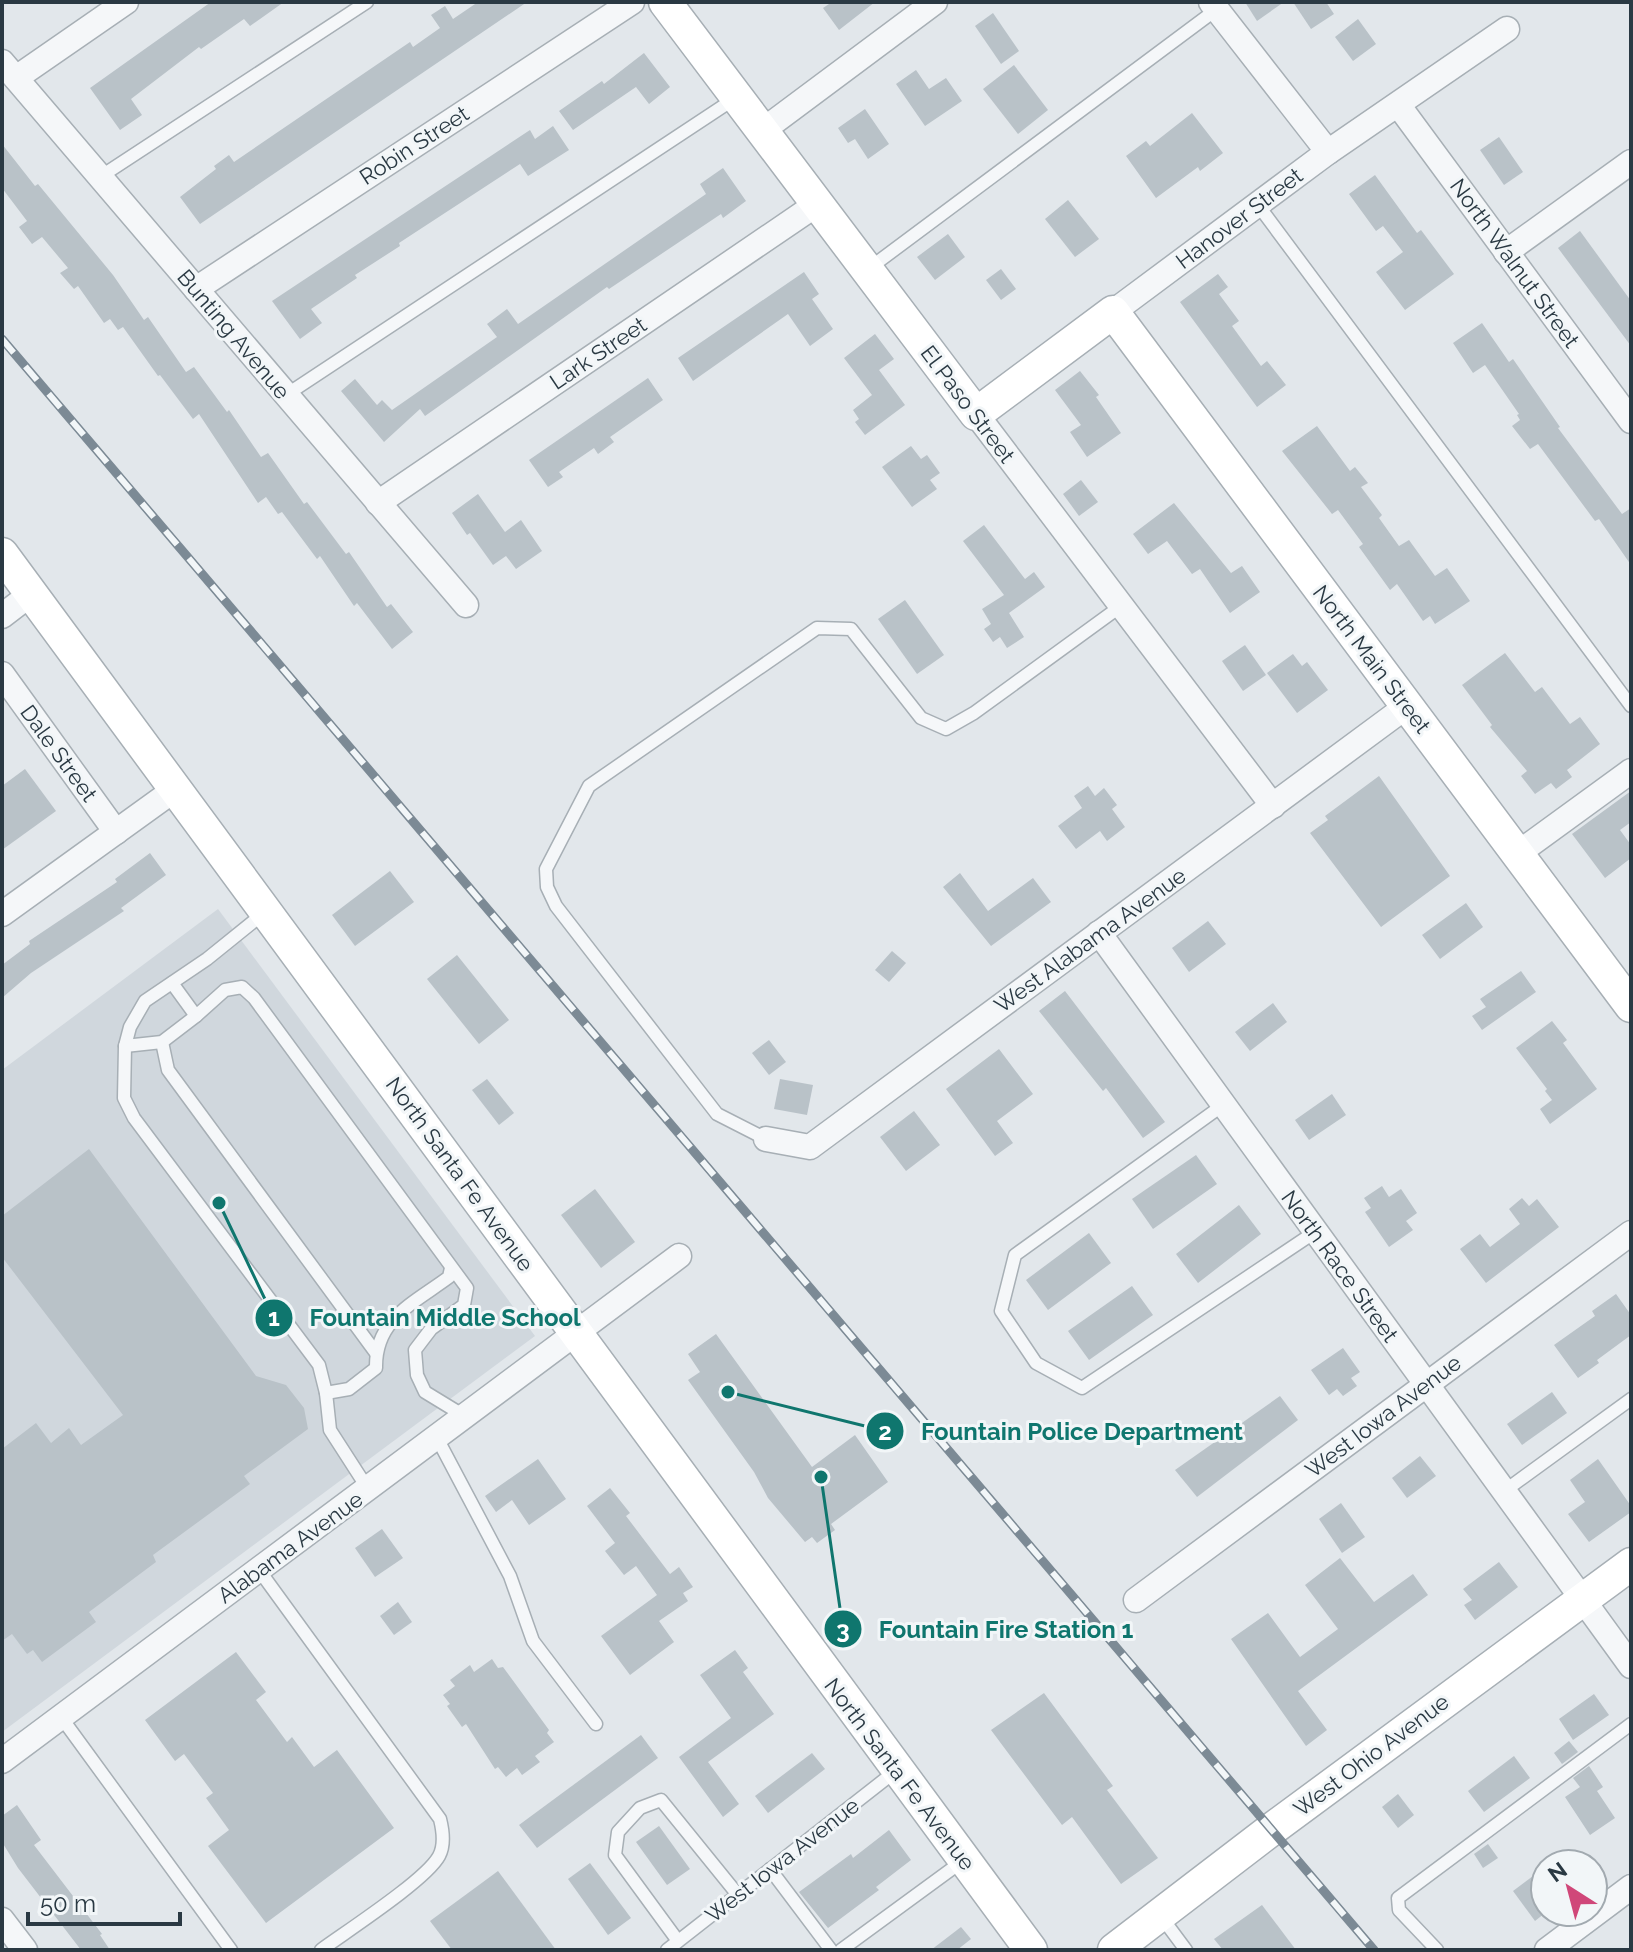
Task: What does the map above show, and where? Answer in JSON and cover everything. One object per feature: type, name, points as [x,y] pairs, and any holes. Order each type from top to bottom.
[{"type":"main road","name":"El Paso Street","points":[[665,2],[976,414]]},
{"type":"main road","name":"Hanover Street","points":[[976,414],[1113,312]]},
{"type":"main road","name":"North Main Street","points":[[1113,312],[1631,1006]]},
{"type":"main road","name":"North Santa Fe Avenue","points":[[2,554],[964,1860],[1022,1947]]},
{"type":"main road","name":"West Ohio Avenue","points":[[1114,1950],[1631,1564]]},
{"type":"street","points":[[9,70],[126,2]]},
{"type":"street","name":"Robin Street","points":[[196,289],[632,2]]},
{"type":"street","points":[[762,131],[927,4]]},
{"type":"street","points":[[1214,6],[1328,152]]},
{"type":"street","name":"Hanover Street","points":[[1113,312],[1328,152],[1507,29]]},
{"type":"street","name":"Bunting Avenue","points":[[9,70],[466,605]]},
{"type":"street","name":"North Walnut Street","points":[[1399,106],[1631,421]]},
{"type":"street","points":[[1506,252],[1631,162]]},
{"type":"street","name":"Lark Street","points":[[378,503],[817,204]]},
{"type":"street","name":"El Paso Street","points":[[976,414],[1273,806]]},
{"type":"street","points":[[2,616],[32,593]]},
{"type":"street","name":"Dale Street","points":[[2,674],[116,832]]},
{"type":"street","name":"West Alabama Avenue","points":[[766,1139],[810,1147],[1407,706]]},
{"type":"street","points":[[1517,854],[1631,771]]},
{"type":"street","points":[[2,914],[174,790]]},
{"type":"street","name":"North Race Street","points":[[1099,933],[1631,1666]]},
{"type":"street","name":"West Iowa Avenue","points":[[1136,1600],[1631,1233]]},
{"type":"street","name":"Alabama Avenue","points":[[2,1761],[679,1256]]},
{"type":"street","points":[[1547,1950],[1631,1887]]},
{"type":"street","points":[[2,1920],[25,1950]]},
{"type":"lane","points":[[100,177],[367,2]]},
{"type":"lane","points":[[867,270],[1214,6]]},
{"type":"lane","points":[[286,395],[737,97]]},
{"type":"lane","points":[[1258,205],[1631,706]]},
{"type":"lane","points":[[766,1139],[717,1114],[556,906],[547,887],[546,869],[589,786],[817,628],[851,629],[921,718],[946,729],[974,713],[1121,606]]},
{"type":"lane","points":[[267,912],[145,1001],[130,1027],[125,1046],[124,1098],[134,1118],[319,1365],[330,1430],[368,1489]]},
{"type":"lane","points":[[172,983],[196,1016]]},
{"type":"lane","points":[[125,1046],[162,1042],[225,990],[242,987],[254,998],[467,1288],[464,1305],[431,1329],[415,1350],[417,1375],[425,1392],[466,1417]]},
{"type":"lane","points":[[162,1042],[168,1070],[376,1353]]},
{"type":"lane","points":[[1223,1105],[1015,1255],[1001,1311],[1036,1363],[1082,1388],[1315,1232]]},
{"type":"lane","points":[[326,1393],[349,1389],[376,1368],[376,1353],[382,1332],[396,1315],[449,1277],[451,1268]]},
{"type":"lane","points":[[1503,1492],[1631,1399]]},
{"type":"lane","points":[[437,1438],[510,1576],[533,1641],[596,1724]]},
{"type":"lane","points":[[259,1570],[440,1819],[443,1835],[439,1856],[415,1881],[321,1950]]},
{"type":"lane","points":[[61,1717],[231,1950]]},
{"type":"lane","points":[[1437,1950],[1399,1910],[1398,1898],[1631,1724]]},
{"type":"lane","name":"West Iowa Avenue","points":[[667,1950],[897,1770]]},
{"type":"lane","points":[[678,1941],[615,1855],[618,1832],[640,1808],[661,1800],[738,1895]]},
{"type":"lane","points":[[841,1950],[964,1860]]},
{"type":"lane","points":[[770,1869],[831,1950]]},
{"type":"lane","points":[[1160,1915],[1182,1948]]},
{"type":"shaded area","points":[[218,909],[535,1336],[2,1732],[2,1070]]},
{"type":"building","points":[[211,2],[284,2],[250,26],[244,19],[201,49],[199,47],[131,99],[142,115],[120,130],[90,88]]},
{"type":"building","points":[[478,2],[527,2],[200,224],[180,197],[229,155],[234,162],[410,42],[413,47],[440,28],[431,15],[445,6],[453,19]]},
{"type":"building","points":[[832,2],[875,2],[839,30],[823,8]]},
{"type":"building","points":[[1245,2],[1284,2],[1257,21]]},
{"type":"building","points":[[1293,2],[1326,2],[1334,14],[1311,29]]},
{"type":"building","points":[[993,13],[1019,51],[1001,64],[975,26]]},
{"type":"building","points":[[1358,19],[1376,44],[1353,61],[1335,37]]},
{"type":"building","points":[[644,53],[670,87],[649,104],[636,87],[573,130],[559,111],[602,81],[604,84]]},
{"type":"building","points":[[1014,65],[1048,110],[1018,134],[983,89]]},
{"type":"building","points":[[916,70],[929,89],[946,78],[962,101],[925,126],[896,84]]},
{"type":"building","points":[[865,109],[889,144],[868,159],[855,139],[848,143],[838,128]]},
{"type":"building","points":[[1192,113],[1223,153],[1156,198],[1126,156],[1146,141],[1150,146]]},
{"type":"building","points":[[553,126],[569,150],[528,176],[520,164],[399,243],[400,246],[311,309],[322,323],[300,339],[272,301],[530,130],[535,139]]},
{"type":"building","points":[[1499,137],[1523,172],[1504,185],[1480,150]]},
{"type":"building","points":[[2,144],[113,275],[144,320],[148,317],[186,372],[194,367],[261,457],[268,453],[304,504],[307,502],[346,554],[349,552],[387,607],[391,604],[413,632],[392,649],[357,603],[354,606],[320,556],[317,559],[282,512],[278,514],[266,497],[258,503],[199,414],[193,419],[123,327],[118,330],[110,319],[104,323],[78,286],[74,289],[60,273],[68,268],[42,237],[32,244],[19,227],[27,221],[2,188]]},
{"type":"building","points":[[723,168],[746,201],[723,218],[721,214],[609,289],[607,287],[425,416],[420,409],[384,442],[341,391],[355,379],[377,405],[382,400],[392,410],[497,337],[487,324],[507,309],[518,324],[706,194],[700,184]]},
{"type":"building","points":[[1375,175],[1417,233],[1421,230],[1454,274],[1405,310],[1376,272],[1403,252],[1383,226],[1376,231],[1349,194]]},
{"type":"building","points":[[1068,200],[1099,239],[1075,257],[1045,219]]},
{"type":"building","points":[[1580,231],[1631,301],[1631,346],[1558,248]]},
{"type":"building","points":[[948,234],[965,257],[935,280],[917,257]]},
{"type":"building","points":[[1001,269],[1016,289],[1001,300],[986,280]]},
{"type":"building","points":[[804,272],[819,294],[812,299],[833,329],[810,346],[788,314],[693,381],[678,358]]},
{"type":"building","points":[[1218,274],[1228,287],[1219,294],[1239,321],[1232,326],[1261,366],[1267,361],[1286,385],[1257,407],[1180,302]]},
{"type":"building","points":[[1482,323],[1509,362],[1513,359],[1558,428],[1622,514],[1631,508],[1631,565],[1599,519],[1595,521],[1538,444],[1530,449],[1512,426],[1520,420],[1519,414],[1485,365],[1473,373],[1453,343]]},
{"type":"building","points":[[875,334],[894,359],[879,370],[905,405],[865,435],[855,422],[859,419],[853,410],[872,395],[844,358]]},
{"type":"building","points":[[1080,371],[1099,395],[1096,397],[1121,433],[1087,457],[1070,432],[1081,425],[1055,390]]},
{"type":"building","points":[[648,378],[663,400],[610,437],[614,442],[598,454],[594,448],[559,472],[563,477],[548,487],[529,460]]},
{"type":"building","points":[[1317,426],[1350,471],[1355,467],[1368,483],[1361,487],[1382,515],[1379,518],[1399,546],[1409,540],[1435,576],[1447,568],[1470,601],[1435,624],[1430,616],[1423,621],[1397,584],[1390,590],[1359,547],[1363,544],[1338,510],[1332,514],[1282,451]]},
{"type":"building","points":[[911,446],[921,459],[927,455],[940,473],[930,480],[937,489],[912,507],[882,467]]},
{"type":"building","points":[[1081,480],[1098,502],[1079,516],[1063,494]]},
{"type":"building","points":[[478,494],[505,532],[521,520],[542,551],[516,569],[506,556],[493,565],[452,513]]},
{"type":"building","points":[[1174,503],[1231,573],[1242,566],[1260,592],[1230,613],[1200,569],[1192,574],[1167,541],[1148,554],[1133,534]]},
{"type":"building","points":[[984,525],[1025,579],[1034,572],[1045,587],[1009,613],[1024,637],[1007,648],[1000,637],[993,642],[984,629],[991,624],[982,609],[1004,595],[963,541]]},
{"type":"building","points":[[905,600],[944,655],[917,674],[878,619]]},
{"type":"building","points":[[1245,645],[1266,675],[1243,691],[1222,661]]},
{"type":"building","points":[[1505,653],[1535,692],[1542,687],[1570,724],[1580,717],[1600,744],[1567,770],[1572,777],[1556,789],[1551,783],[1535,794],[1521,776],[1527,771],[1490,727],[1492,725],[1462,685]]},
{"type":"building","points":[[1293,654],[1302,666],[1307,662],[1328,690],[1297,713],[1267,673]]},
{"type":"building","points":[[25,769],[56,811],[2,850],[2,786]]},
{"type":"building","points":[[1379,776],[1450,876],[1381,927],[1310,833],[1328,820],[1325,816]]},
{"type":"building","points":[[1088,786],[1095,796],[1104,788],[1117,805],[1112,809],[1125,827],[1107,841],[1100,831],[1076,849],[1058,826],[1082,808],[1074,796]]},
{"type":"building","points":[[1631,791],[1631,822],[1620,830],[1631,845],[1631,858],[1605,878],[1572,834]]},
{"type":"building","points":[[150,853],[166,875],[121,908],[124,911],[31,973],[2,998],[2,965],[30,944],[29,941],[117,882],[115,879]]},
{"type":"building","points":[[390,871],[414,902],[355,946],[332,915]]},
{"type":"building","points":[[960,873],[988,911],[1033,878],[1051,902],[991,946],[943,887]]},
{"type":"building","points":[[1466,903],[1483,927],[1440,959],[1422,935]]},
{"type":"building","points":[[1208,921],[1226,944],[1189,972],[1172,948]]},
{"type":"building","points":[[892,951],[906,963],[889,982],[875,970]]},
{"type":"building","points":[[457,955],[509,1020],[479,1044],[427,979]]},
{"type":"building","points":[[1521,971],[1536,992],[1482,1030],[1472,1016],[1486,1007],[1480,999]]},
{"type":"building","points":[[1065,991],[1165,1122],[1143,1138],[1106,1088],[1103,1091],[1039,1011]]},
{"type":"building","points":[[1273,1003],[1287,1022],[1250,1051],[1235,1032]]},
{"type":"building","points":[[1552,1021],[1567,1040],[1563,1043],[1597,1089],[1550,1124],[1540,1109],[1552,1100],[1516,1048]]},
{"type":"building","points":[[769,1040],[786,1062],[769,1075],[752,1053]]},
{"type":"building","points":[[999,1049],[1033,1094],[997,1121],[1013,1143],[995,1156],[946,1089]]},
{"type":"building","points":[[487,1079],[514,1113],[499,1125],[472,1090]]},
{"type":"building","points":[[780,1079],[813,1085],[807,1115],[774,1109]]},
{"type":"building","points":[[1332,1094],[1346,1115],[1309,1140],[1295,1120]]},
{"type":"building","points":[[914,1111],[940,1145],[906,1171],[880,1137]]},
{"type":"building","points":[[89,1149],[256,1376],[286,1385],[304,1408],[308,1429],[244,1476],[250,1484],[153,1555],[156,1562],[89,1612],[96,1622],[42,1662],[33,1650],[27,1654],[12,1634],[2,1641],[2,1449],[36,1423],[51,1443],[69,1428],[81,1445],[123,1415],[2,1257],[2,1216]]},
{"type":"building","points":[[1196,1155],[1217,1184],[1153,1229],[1132,1199]]},
{"type":"building","points":[[1382,1186],[1389,1197],[1401,1189],[1417,1213],[1406,1221],[1413,1230],[1389,1247],[1365,1212],[1371,1208],[1364,1198]]},
{"type":"building","points":[[595,1189],[635,1242],[601,1268],[561,1215]]},
{"type":"building","points":[[1522,1198],[1529,1206],[1537,1199],[1559,1227],[1486,1283],[1460,1249],[1480,1234],[1490,1247],[1520,1224],[1509,1209]]},
{"type":"building","points":[[1239,1205],[1261,1234],[1198,1283],[1176,1254]]},
{"type":"building","points":[[1089,1233],[1111,1263],[1048,1310],[1026,1280]]},
{"type":"building","points":[[1132,1286],[1153,1315],[1089,1360],[1068,1331]]},
{"type":"building","points":[[1616,1294],[1631,1315],[1631,1335],[1578,1378],[1554,1345],[1595,1316],[1592,1311]]},
{"type":"building","points":[[716,1334],[812,1467],[855,1435],[888,1482],[831,1524],[835,1530],[817,1543],[812,1537],[805,1542],[768,1498],[754,1472],[688,1380],[700,1372],[688,1354]]},
{"type":"building","points":[[1343,1348],[1360,1372],[1351,1378],[1357,1386],[1343,1396],[1337,1389],[1329,1395],[1311,1370]]},
{"type":"building","points":[[1552,1392],[1567,1413],[1522,1445],[1507,1424]]},
{"type":"building","points":[[1280,1396],[1298,1420],[1197,1497],[1175,1470]]},
{"type":"building","points":[[1420,1456],[1436,1476],[1407,1498],[1392,1478]]},
{"type":"building","points":[[538,1459],[566,1499],[529,1525],[512,1500],[496,1512],[485,1496]]},
{"type":"building","points":[[1598,1459],[1631,1506],[1631,1512],[1589,1542],[1568,1514],[1585,1502],[1570,1480]]},
{"type":"building","points":[[610,1488],[630,1513],[626,1516],[670,1574],[679,1567],[693,1587],[683,1593],[688,1601],[659,1621],[674,1642],[630,1675],[601,1636],[657,1595],[636,1566],[624,1575],[605,1551],[615,1543],[587,1506]]},
{"type":"building","points":[[1341,1503],[1365,1537],[1342,1553],[1319,1519]]},
{"type":"building","points":[[382,1529],[403,1558],[375,1577],[355,1548]]},
{"type":"building","points":[[1340,1558],[1374,1602],[1413,1574],[1428,1595],[1298,1691],[1327,1730],[1306,1746],[1231,1639],[1268,1613],[1300,1657],[1338,1629],[1305,1585]]},
{"type":"building","points":[[1499,1562],[1518,1587],[1475,1620],[1464,1605],[1472,1600],[1463,1589]]},
{"type":"building","points":[[398,1602],[412,1622],[394,1635],[380,1616]]},
{"type":"building","points":[[735,1650],[748,1668],[743,1672],[774,1714],[708,1762],[739,1804],[723,1817],[679,1757],[731,1718],[700,1675]]},
{"type":"building","points":[[236,1652],[266,1692],[256,1700],[287,1742],[292,1737],[314,1767],[337,1750],[394,1828],[266,1923],[208,1846],[229,1830],[206,1798],[213,1793],[184,1754],[175,1761],[145,1720]]},
{"type":"building","points":[[492,1659],[498,1668],[503,1667],[549,1730],[547,1733],[554,1742],[535,1756],[540,1762],[522,1775],[517,1768],[506,1777],[498,1767],[495,1769],[466,1724],[462,1727],[447,1706],[450,1704],[443,1695],[455,1686],[450,1680],[470,1665],[474,1672]]},
{"type":"building","points":[[1044,1693],[1113,1786],[1107,1790],[1158,1858],[1121,1884],[1072,1817],[1062,1825],[991,1730]]},
{"type":"building","points":[[1594,1694],[1609,1715],[1573,1740],[1559,1719]]},
{"type":"building","points":[[641,1735],[658,1758],[537,1848],[519,1825]]},
{"type":"building","points":[[1569,1741],[1578,1752],[1562,1764],[1554,1753]]},
{"type":"building","points":[[812,1753],[825,1769],[768,1813],[755,1796]]},
{"type":"building","points":[[1514,1756],[1530,1778],[1484,1812],[1468,1791]]},
{"type":"building","points":[[1589,1766],[1603,1787],[1597,1791],[1615,1818],[1590,1835],[1565,1797],[1580,1787],[1573,1778]]},
{"type":"building","points":[[1398,1794],[1414,1815],[1398,1828],[1382,1807]]},
{"type":"building","points":[[17,1805],[41,1840],[34,1845],[102,1934],[110,1950],[81,1950],[18,1868],[2,1842],[2,1816]]},
{"type":"building","points":[[659,1826],[690,1869],[667,1885],[636,1842]]},
{"type":"building","points":[[889,1830],[911,1860],[876,1887],[879,1890],[828,1928],[799,1892],[851,1854],[853,1858]]},
{"type":"building","points":[[1488,1844],[1498,1858],[1483,1868],[1474,1854]]},
{"type":"building","points":[[590,1863],[631,1918],[608,1935],[568,1879]]},
{"type":"building","points":[[498,1871],[556,1950],[452,1950],[430,1921]]},
{"type":"building","points":[[1529,1879],[1529,1913],[1513,1891]]},
{"type":"building","points":[[1262,1905],[1296,1950],[1223,1950],[1214,1939]]},
{"type":"building","points":[[961,1927],[971,1939],[957,1950],[931,1950]]},
{"type":"railway","points":[[2,339],[1374,1950]]},
{"type":"place","name":"Fountain Middle School","points":[[219,1203]]},
{"type":"place","name":"Fountain Police Department","points":[[728,1392]]},
{"type":"place","name":"Fountain Fire Station 1","points":[[821,1477]]}]
